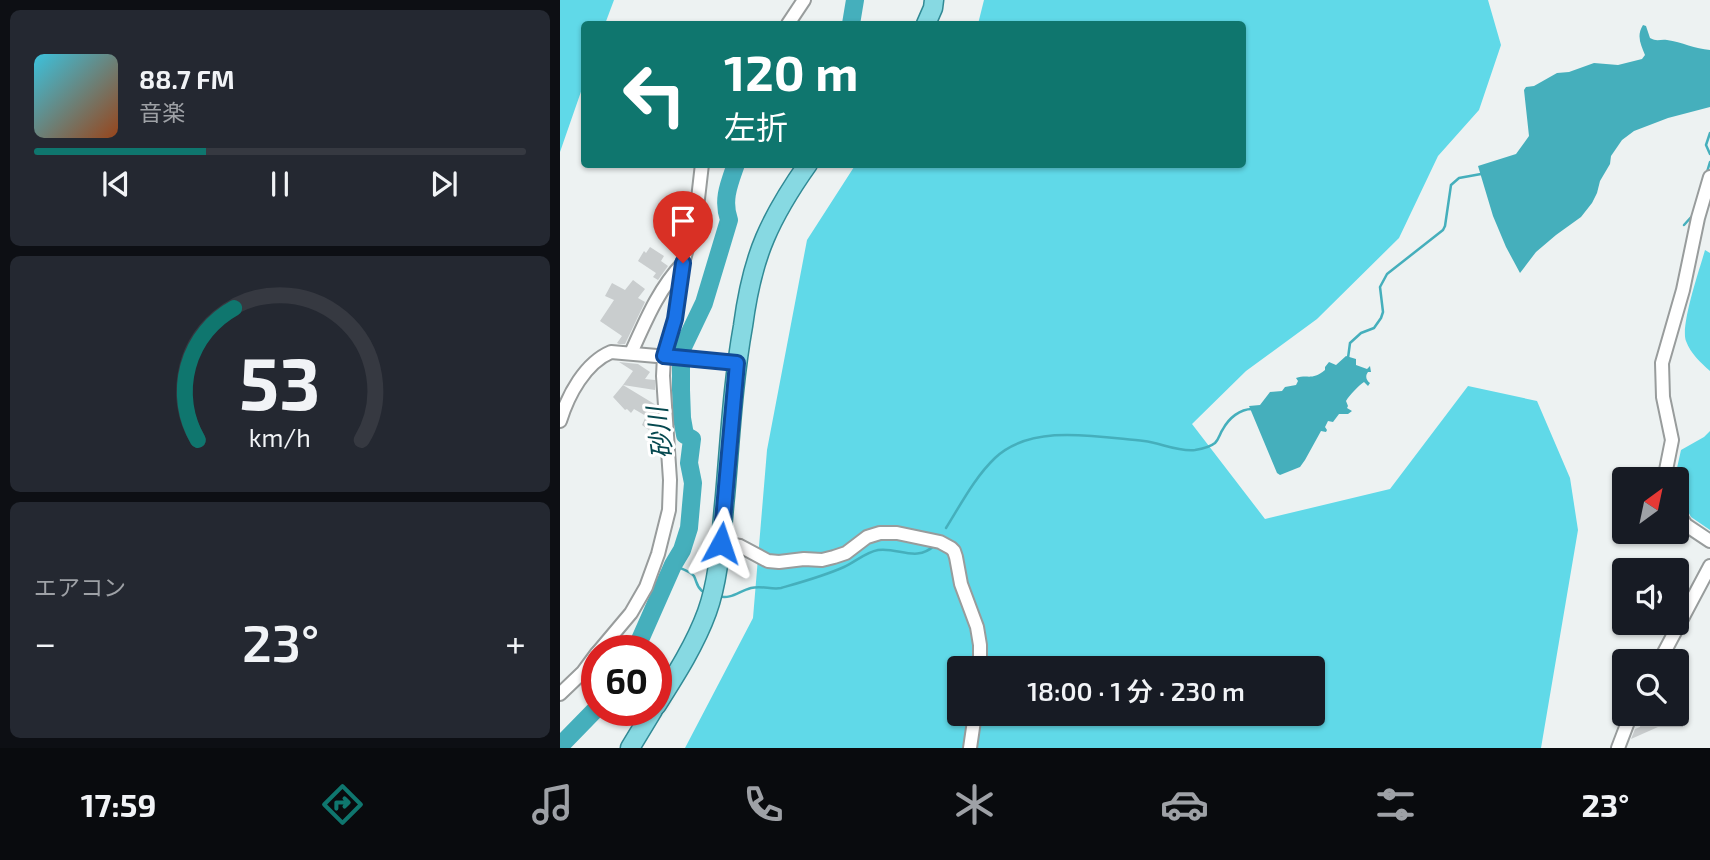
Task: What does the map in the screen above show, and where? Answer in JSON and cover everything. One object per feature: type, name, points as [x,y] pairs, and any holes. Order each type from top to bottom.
[{"type":"main road","points":[[927,21],[934,0]]},
{"type":"main road","points":[[672,681],[707,611],[714,586],[721,543],[737,363],[754,269],[776,213],[805,168]]},
{"type":"main road","points":[[630,748],[643,726]]},
{"type":"street","points":[[790,21],[804,0]]},
{"type":"street","points":[[612,635],[631,613],[646,587],[658,554],[668,510],[670,480],[663,376],[683,263],[698,205],[702,168]]},
{"type":"street","points":[[1667,467],[1672,440],[1663,397],[1662,363],[1684,290],[1698,218],[1710,177]]},
{"type":"street","points":[[631,353],[656,298],[683,263]]},
{"type":"street","points":[[560,421],[571,393],[584,375],[603,356],[611,352],[737,363]]},
{"type":"street","points":[[1689,527],[1710,541]]},
{"type":"street","points":[[721,543],[740,545],[768,561],[779,562],[834,557],[846,553],[867,537],[880,533],[897,533],[938,541],[951,548],[956,556],[961,584],[977,627],[980,656]]},
{"type":"street","points":[[1666,649],[1710,566]]},
{"type":"street","points":[[560,694],[581,674]]},
{"type":"street","points":[[970,748],[973,726]]},
{"type":"street","points":[[1618,748],[1626,726]]},
{"type":"shaded area","points":[[560,0],[614,0],[606,21],[581,21],[581,92],[560,152]]},
{"type":"shaded area","points":[[984,0],[1488,0],[1501,45],[1479,110],[1438,156],[1399,238],[1317,319],[1246,371],[1192,424],[1265,519],[1390,489],[1468,386],[1537,401],[1570,478],[1578,530],[1541,748],[685,748],[753,618],[767,450],[807,240],[853,168],[1246,168],[1246,21],[979,21]]},
{"type":"shaded area","points":[[1643,25],[1652,39],[1710,50],[1710,107],[1668,118],[1634,131],[1622,140],[1611,156],[1592,203],[1581,217],[1536,252],[1520,273],[1493,216],[1478,166],[1516,154],[1529,136],[1524,90],[1526,87],[1534,86],[1557,73],[1569,72],[1594,63],[1618,65],[1642,59],[1645,55],[1640,37]]},
{"type":"shaded area","points":[[1705,250],[1710,253],[1710,371],[1690,350],[1685,334],[1688,310]]},
{"type":"shaded area","points":[[1346,356],[1356,359],[1356,365],[1367,369],[1370,366],[1371,372],[1366,376],[1370,383],[1368,386],[1362,383],[1346,401],[1347,408],[1352,411],[1339,414],[1333,422],[1328,421],[1326,432],[1321,431],[1300,467],[1280,475],[1249,406],[1260,405],[1270,392],[1282,391],[1285,387],[1296,385],[1296,378],[1317,375],[1325,370],[1329,362],[1336,365]]},
{"type":"shaded area","points":[[1710,431],[1710,530],[1689,513],[1689,467],[1677,467],[1681,450]]},
{"type":"building","points":[[650,247],[664,256],[661,261],[668,266],[658,280],[653,277],[656,273],[638,261]]},
{"type":"building","points":[[633,280],[645,289],[638,298],[645,302],[625,344],[619,344],[617,343],[622,336],[600,321],[614,300],[605,296],[612,283],[625,290]]},
{"type":"building","points":[[619,362],[638,364],[650,372],[645,379],[655,380],[655,390],[623,385],[633,371]]},
{"type":"building","points":[[623,385],[656,405],[657,417],[649,430],[642,425],[646,416],[634,409],[631,413],[625,410],[613,397]]},
{"type":"building","points":[[1683,726],[1658,727],[1631,739],[1635,729],[1640,727]]},
{"type":"waterway","name":"砂川","points":[[852,21],[855,0]]},
{"type":"waterway","points":[[1710,133],[1706,145],[1710,154]]},
{"type":"waterway","points":[[1707,172],[1710,162]]},
{"type":"waterway","name":"砂川","points":[[642,635],[682,550],[689,528],[693,483],[689,463],[692,439],[685,435],[682,418],[683,347],[704,303],[729,220],[726,199],[735,168]]},
{"type":"waterway","points":[[1348,358],[1350,343],[1361,333],[1374,328],[1381,318],[1383,312],[1380,287],[1387,274],[1443,230],[1451,185],[1459,178],[1481,174]]},
{"type":"waterway","points":[[1684,225],[1693,215]]},
{"type":"waterway","points":[[946,528],[988,465],[1010,447],[1027,440],[1046,436],[1086,435],[1195,450],[1215,443],[1232,418],[1239,412],[1252,409]]},
{"type":"waterway","points":[[718,596],[731,596],[755,587],[777,588],[797,583],[836,570],[878,550],[914,554],[935,545]]},
{"type":"waterway","points":[[673,565],[692,574],[702,591]]},
{"type":"waterway","name":"砂川","points":[[560,746],[581,724]]},
{"type":"route","points":[[683,263],[675,319],[664,356],[737,363],[721,543]]}]
